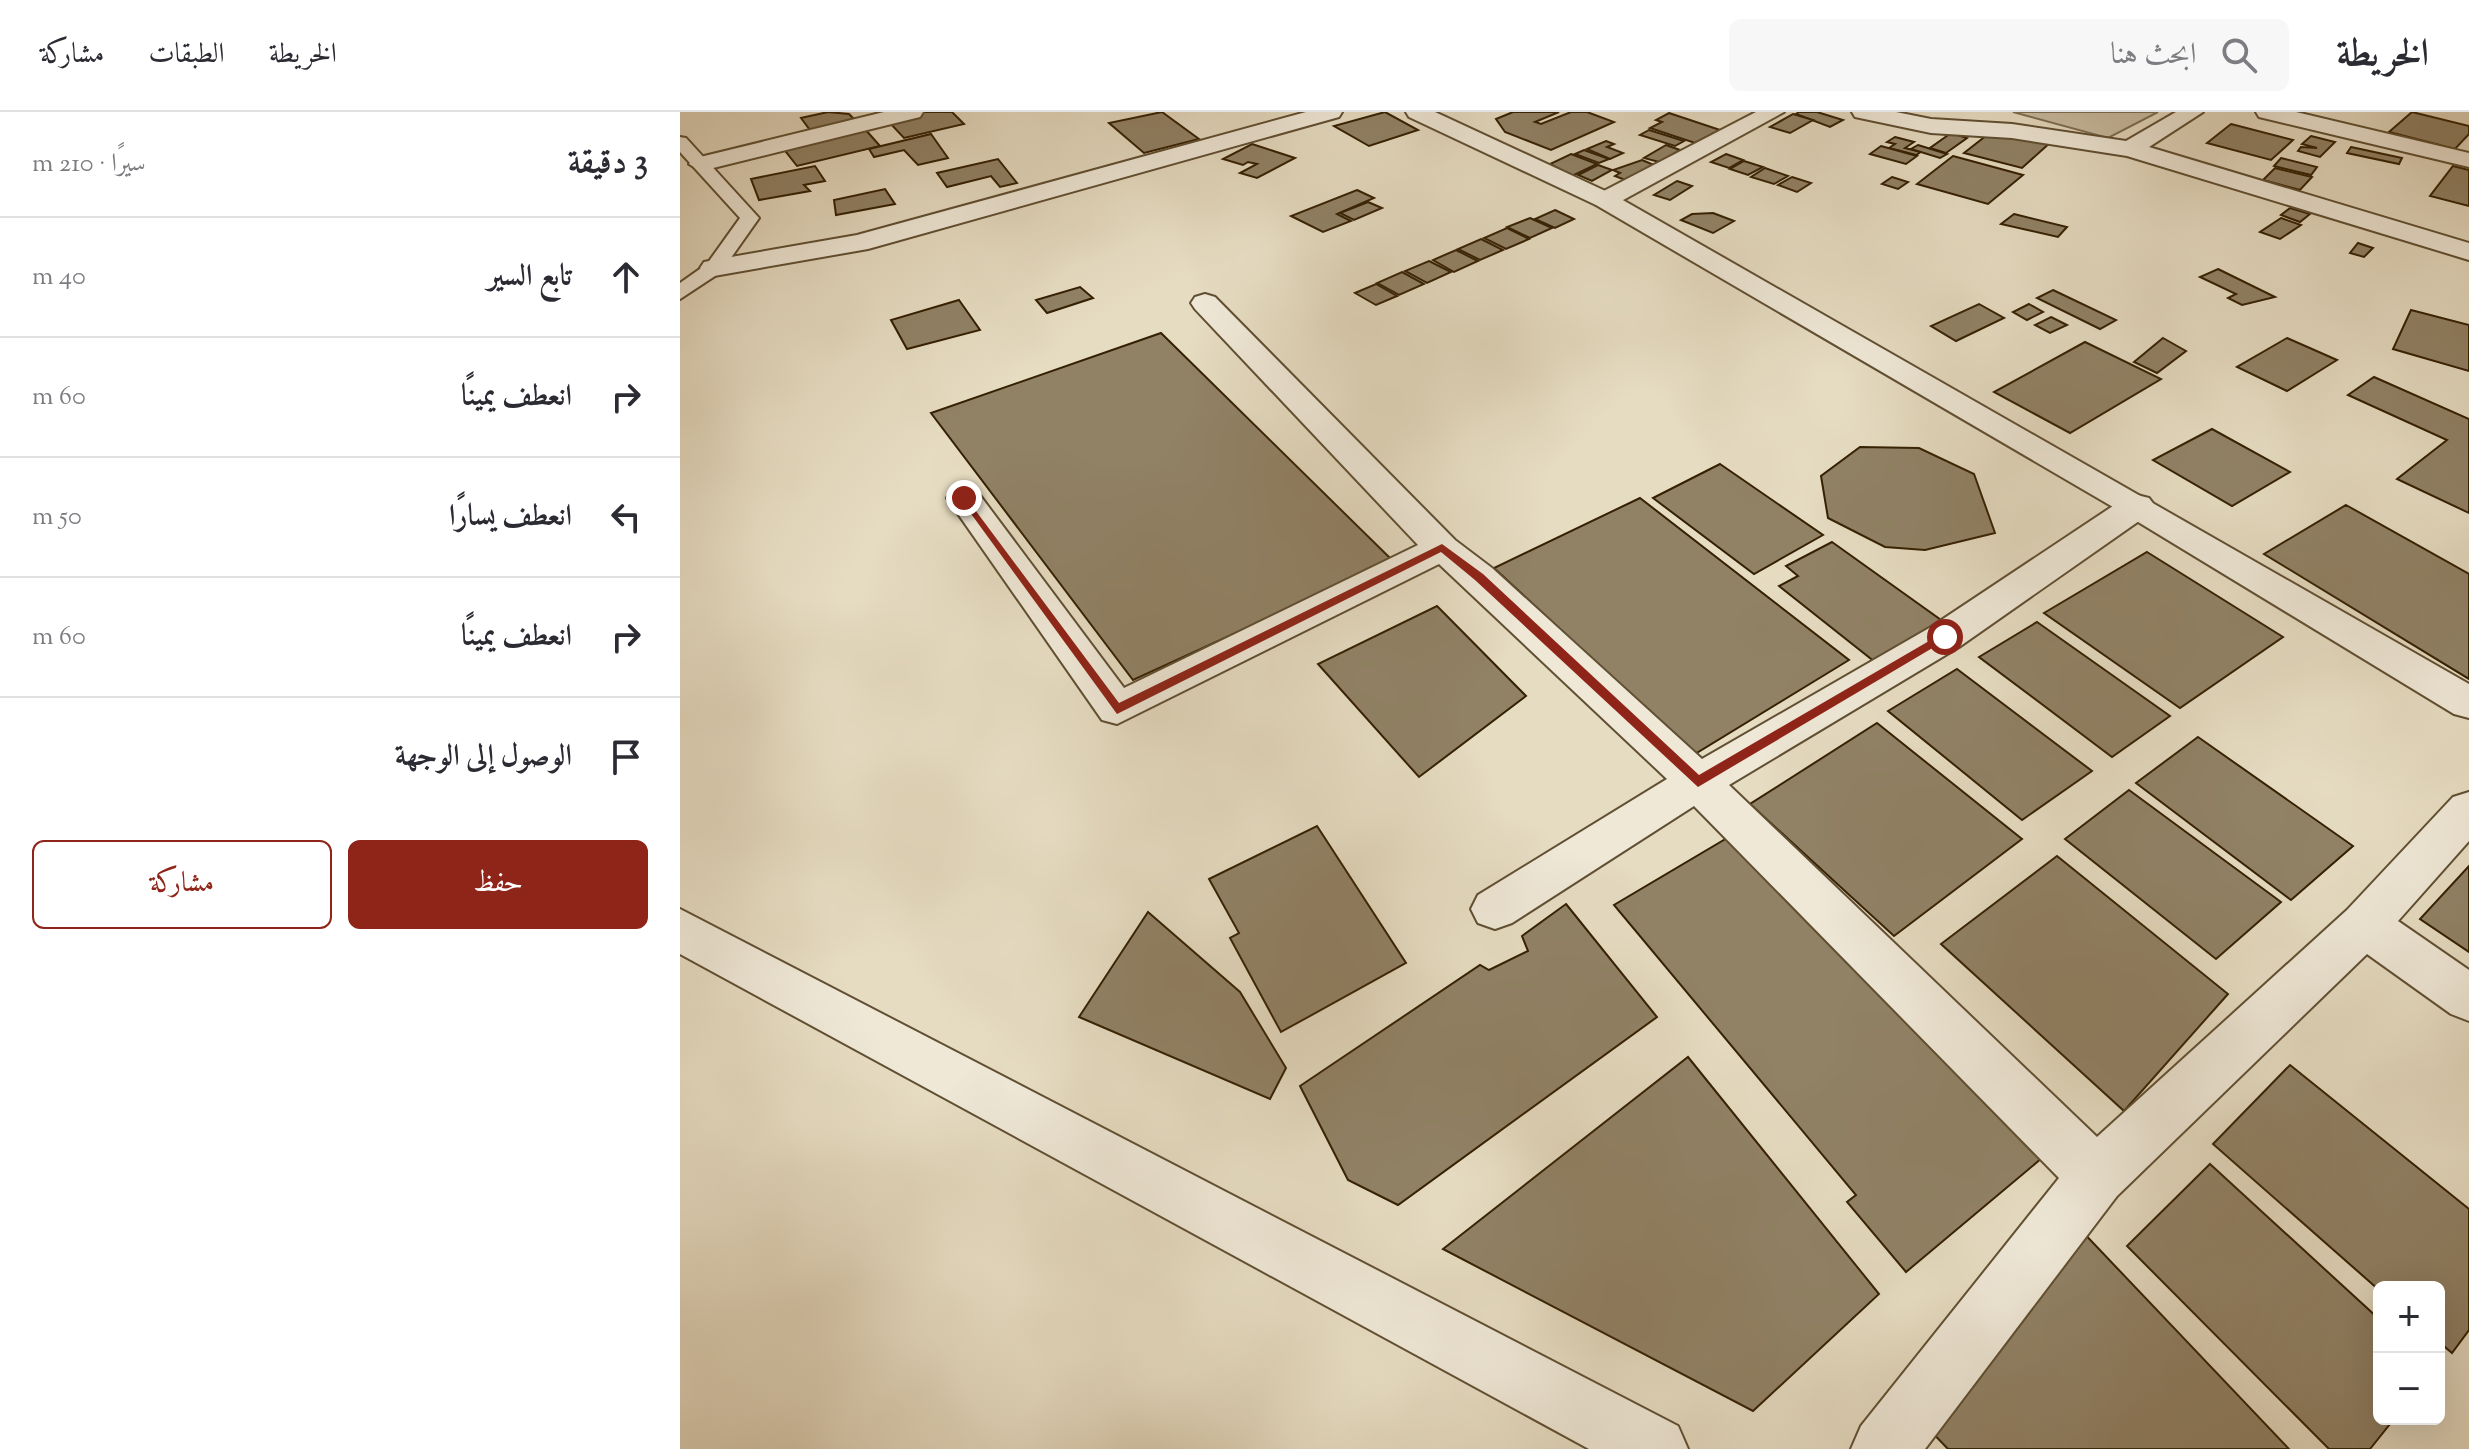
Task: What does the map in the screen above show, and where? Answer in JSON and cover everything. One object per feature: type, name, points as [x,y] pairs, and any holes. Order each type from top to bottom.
[{"type":"street","points":[[701,164],[912,112]]},
{"type":"street","points":[[714,268],[859,243],[1331,112]]},
{"type":"street","points":[[1417,112],[1605,200],[2137,506],[2469,703]]},
{"type":"street","points":[[1605,200],[1773,112]]},
{"type":"street","points":[[1863,112],[1931,126],[2012,131],[2130,149],[2469,252]]},
{"type":"street","points":[[2130,149],[2192,112]]},
{"type":"street","points":[[2277,113],[2469,160]]},
{"type":"street","points":[[1205,303],[1442,548],[1479,577],[1698,782],[2097,1176]]},
{"type":"street","points":[[964,498],[1117,709],[1442,548]]},
{"type":"street","points":[[1495,909],[1698,782],[1945,637],[2137,506]]},
{"type":"street","points":[[1884,1449],[2097,1176],[2364,925],[2469,810]]},
{"type":"street","points":[[2364,925],[2469,998]]},
{"type":"street","points":[[680,930],[1655,1449]]},
{"type":"lane","points":[[680,142],[750,218],[714,268],[680,293]]},
{"type":"shaded area","points":[[2013,112],[2158,112],[2108,138]]},
{"type":"building","points":[[828,112],[849,114],[854,119],[810,130],[801,118]]},
{"type":"building","points":[[924,112],[952,112],[964,124],[904,138],[888,121]]},
{"type":"building","points":[[1162,112],[1199,139],[1144,153],[1109,123]]},
{"type":"building","points":[[1385,112],[1418,130],[1369,146],[1334,126]]},
{"type":"building","points":[[1513,112],[1559,112],[1535,122],[1541,124],[1571,112],[1587,112],[1614,122],[1551,150],[1505,132],[1496,119]]},
{"type":"building","points":[[1817,112],[1843,120],[1830,127],[1796,114]]},
{"type":"building","points":[[2412,112],[2469,126],[2469,134],[2455,149],[2389,132]]},
{"type":"building","points":[[1669,113],[1720,130],[1695,143],[1650,128],[1662,122],[1656,120]]},
{"type":"building","points":[[1793,114],[1813,120],[1790,133],[1770,127]]},
{"type":"building","points":[[2231,124],[2293,140],[2271,160],[2207,143]]},
{"type":"building","points":[[864,128],[880,146],[797,166],[783,148]]},
{"type":"building","points":[[1649,130],[1684,141],[1675,146],[1640,135]]},
{"type":"building","points":[[1951,133],[1967,138],[1946,153],[1930,148]]},
{"type":"building","points":[[931,134],[948,158],[918,165],[904,150],[874,157],[869,149]]},
{"type":"building","points":[[1987,135],[2052,141],[2022,168],[1964,153]]},
{"type":"building","points":[[2311,136],[2335,142],[2320,157],[2298,151],[2301,147],[2317,148],[2302,144]]},
{"type":"building","points":[[1895,137],[1914,142],[1905,148],[1921,152],[1916,155],[1889,148],[1895,144],[1887,142]]},
{"type":"building","points":[[1606,141],[1614,144],[1607,147],[1623,153],[1610,159],[1587,149]]},
{"type":"building","points":[[1252,144],[1295,158],[1257,178],[1240,173],[1257,164],[1248,162],[1243,165],[1223,159]]},
{"type":"building","points":[[1666,145],[1680,150],[1659,162],[1644,158]]},
{"type":"building","points":[[1918,145],[1947,154],[1940,158],[1911,149]]},
{"type":"building","points":[[1881,146],[1917,156],[1906,164],[1870,154]]},
{"type":"building","points":[[2351,147],[2402,158],[2399,164],[2347,153]]},
{"type":"building","points":[[1584,150],[1609,159],[1599,163],[1575,154]]},
{"type":"building","points":[[1571,154],[1597,164],[1572,176],[1550,164]]},
{"type":"building","points":[[1726,154],[1743,160],[1729,168],[1711,162]]},
{"type":"building","points":[[1953,156],[2023,175],[1988,204],[1917,184]]},
{"type":"building","points":[[2281,158],[2317,167],[2311,175],[2274,166]]},
{"type":"building","points":[[998,159],[1017,183],[1000,187],[991,176],[947,187],[937,173]]},
{"type":"building","points":[[1642,160],[1654,165],[1625,180],[1615,176],[1620,173],[1613,170]]},
{"type":"building","points":[[1744,161],[1763,167],[1748,175],[1730,169]]},
{"type":"building","points":[[1598,165],[1612,170],[1592,181],[1578,175]]},
{"type":"building","points":[[815,166],[825,181],[804,185],[810,191],[759,200],[751,179]]},
{"type":"building","points":[[2453,166],[2469,170],[2469,206],[2430,196]]},
{"type":"building","points":[[1765,168],[1788,176],[1774,184],[1751,177]]},
{"type":"building","points":[[2275,168],[2312,177],[2300,190],[2263,180]]},
{"type":"building","points":[[1792,177],[1811,183],[1797,192],[1778,185]]},
{"type":"building","points":[[1892,177],[1908,182],[1898,189],[1882,184]]},
{"type":"building","points":[[1677,181],[1692,186],[1670,200],[1654,195]]},
{"type":"building","points":[[885,189],[895,204],[836,215],[834,200]]},
{"type":"building","points":[[1357,190],[1374,198],[1337,214],[1351,221],[1323,232],[1291,216]]},
{"type":"building","points":[[1368,202],[1382,208],[1354,220],[1340,213]]},
{"type":"building","points":[[2290,208],[2310,214],[2300,222],[2281,215]]},
{"type":"building","points":[[1555,210],[1574,219],[1555,228],[1535,219]]},
{"type":"building","points":[[1713,213],[1734,221],[1713,233],[1681,220],[1692,214]]},
{"type":"building","points":[[2014,214],[2067,227],[2058,237],[2001,224]]},
{"type":"building","points":[[1530,218],[1552,228],[1530,238],[1507,227]]},
{"type":"building","points":[[2281,218],[2301,225],[2280,239],[2260,232]]},
{"type":"building","points":[[1507,228],[1529,239],[1506,249],[1484,238]]},
{"type":"building","points":[[1481,239],[1503,250],[1480,260],[1458,249]]},
{"type":"building","points":[[2358,243],[2373,248],[2364,257],[2350,253]]},
{"type":"building","points":[[1456,250],[1478,261],[1454,272],[1433,260]]},
{"type":"building","points":[[1429,261],[1451,272],[1427,283],[1405,271]]},
{"type":"building","points":[[2218,269],[2275,297],[2242,305],[2228,298],[2236,294],[2200,277]]},
{"type":"building","points":[[1402,272],[1424,284],[1399,295],[1377,283]]},
{"type":"building","points":[[1376,284],[1397,296],[1376,305],[1355,293]]},
{"type":"building","points":[[1080,287],[1093,298],[1047,313],[1036,300]]},
{"type":"building","points":[[2053,290],[2116,320],[2100,329],[2037,298]]},
{"type":"building","points":[[959,300],[980,330],[907,349],[891,320]]},
{"type":"building","points":[[1979,304],[2004,318],[1956,341],[1931,326]]},
{"type":"building","points":[[2029,304],[2043,312],[2027,320],[2013,312]]},
{"type":"building","points":[[2411,310],[2469,325],[2469,371],[2393,349]]},
{"type":"building","points":[[2051,317],[2067,325],[2050,333],[2035,325]]},
{"type":"building","points":[[1161,333],[1393,561],[1133,680],[931,413]]},
{"type":"building","points":[[2163,338],[2186,351],[2157,373],[2134,362]]},
{"type":"building","points":[[2287,338],[2337,360],[2287,391],[2237,367]]},
{"type":"building","points":[[2085,342],[2161,379],[2070,433],[1994,392]]},
{"type":"building","points":[[2374,377],[2469,419],[2469,513],[2397,479],[2447,440],[2348,395]]},
{"type":"building","points":[[2212,429],[2290,472],[2232,506],[2153,460]]},
{"type":"building","points":[[1860,447],[1919,448],[1974,474],[1995,533],[1925,550],[1885,547],[1828,518],[1821,476]]},
{"type":"building","points":[[1720,464],[1823,535],[1754,574],[1653,498]]},
{"type":"building","points":[[1640,498],[1849,660],[1695,754],[1494,568]]},
{"type":"building","points":[[2346,505],[2469,574],[2469,679],[2264,554]]},
{"type":"building","points":[[1832,542],[1948,625],[1880,666],[1779,586],[1798,576],[1786,566]]},
{"type":"building","points":[[2147,552],[2283,637],[2180,708],[2044,613]]},
{"type":"building","points":[[1437,606],[1526,696],[1419,777],[1318,664]]},
{"type":"building","points":[[2037,622],[2170,716],[2112,757],[1979,657]]},
{"type":"building","points":[[1957,669],[2092,771],[2022,820],[1888,711]]},
{"type":"building","points":[[1877,723],[2022,839],[1894,936],[1750,804]]},
{"type":"building","points":[[2198,737],[2353,846],[2291,900],[2136,783]]},
{"type":"building","points":[[2129,790],[2281,902],[2216,959],[2065,839]]},
{"type":"building","points":[[1317,826],[1406,963],[1281,1032],[1230,938],[1239,933],[1209,879]]},
{"type":"building","points":[[1739,831],[2048,1153],[1906,1272],[1847,1202],[1856,1195],[1614,905]]},
{"type":"building","points":[[2057,856],[2228,994],[2124,1111],[1941,944]]},
{"type":"building","points":[[2469,866],[2469,952],[2420,919]]},
{"type":"building","points":[[1566,904],[1657,1017],[1398,1205],[1348,1180],[1300,1086],[1480,965],[1489,970],[1528,951],[1522,936]]},
{"type":"building","points":[[1148,912],[1240,992],[1286,1068],[1270,1099],[1079,1017]]},
{"type":"building","points":[[1688,1057],[1879,1294],[1753,1411],[1443,1249]]},
{"type":"building","points":[[2290,1065],[2469,1209],[2469,1330],[2452,1353],[2445,1347],[2445,1281],[2373,1281],[2373,1285],[2213,1144]]},
{"type":"building","points":[[2210,1164],[2373,1313],[2373,1425],[2389,1425],[2370,1449],[2329,1449],[2127,1246]]},
{"type":"building","points":[[2078,1227],[2289,1449],[1948,1449],[1921,1421]]},
{"type":"route","points":[[964,498],[1117,709],[1442,548],[1479,577],[1698,782],[1945,637]]}]
